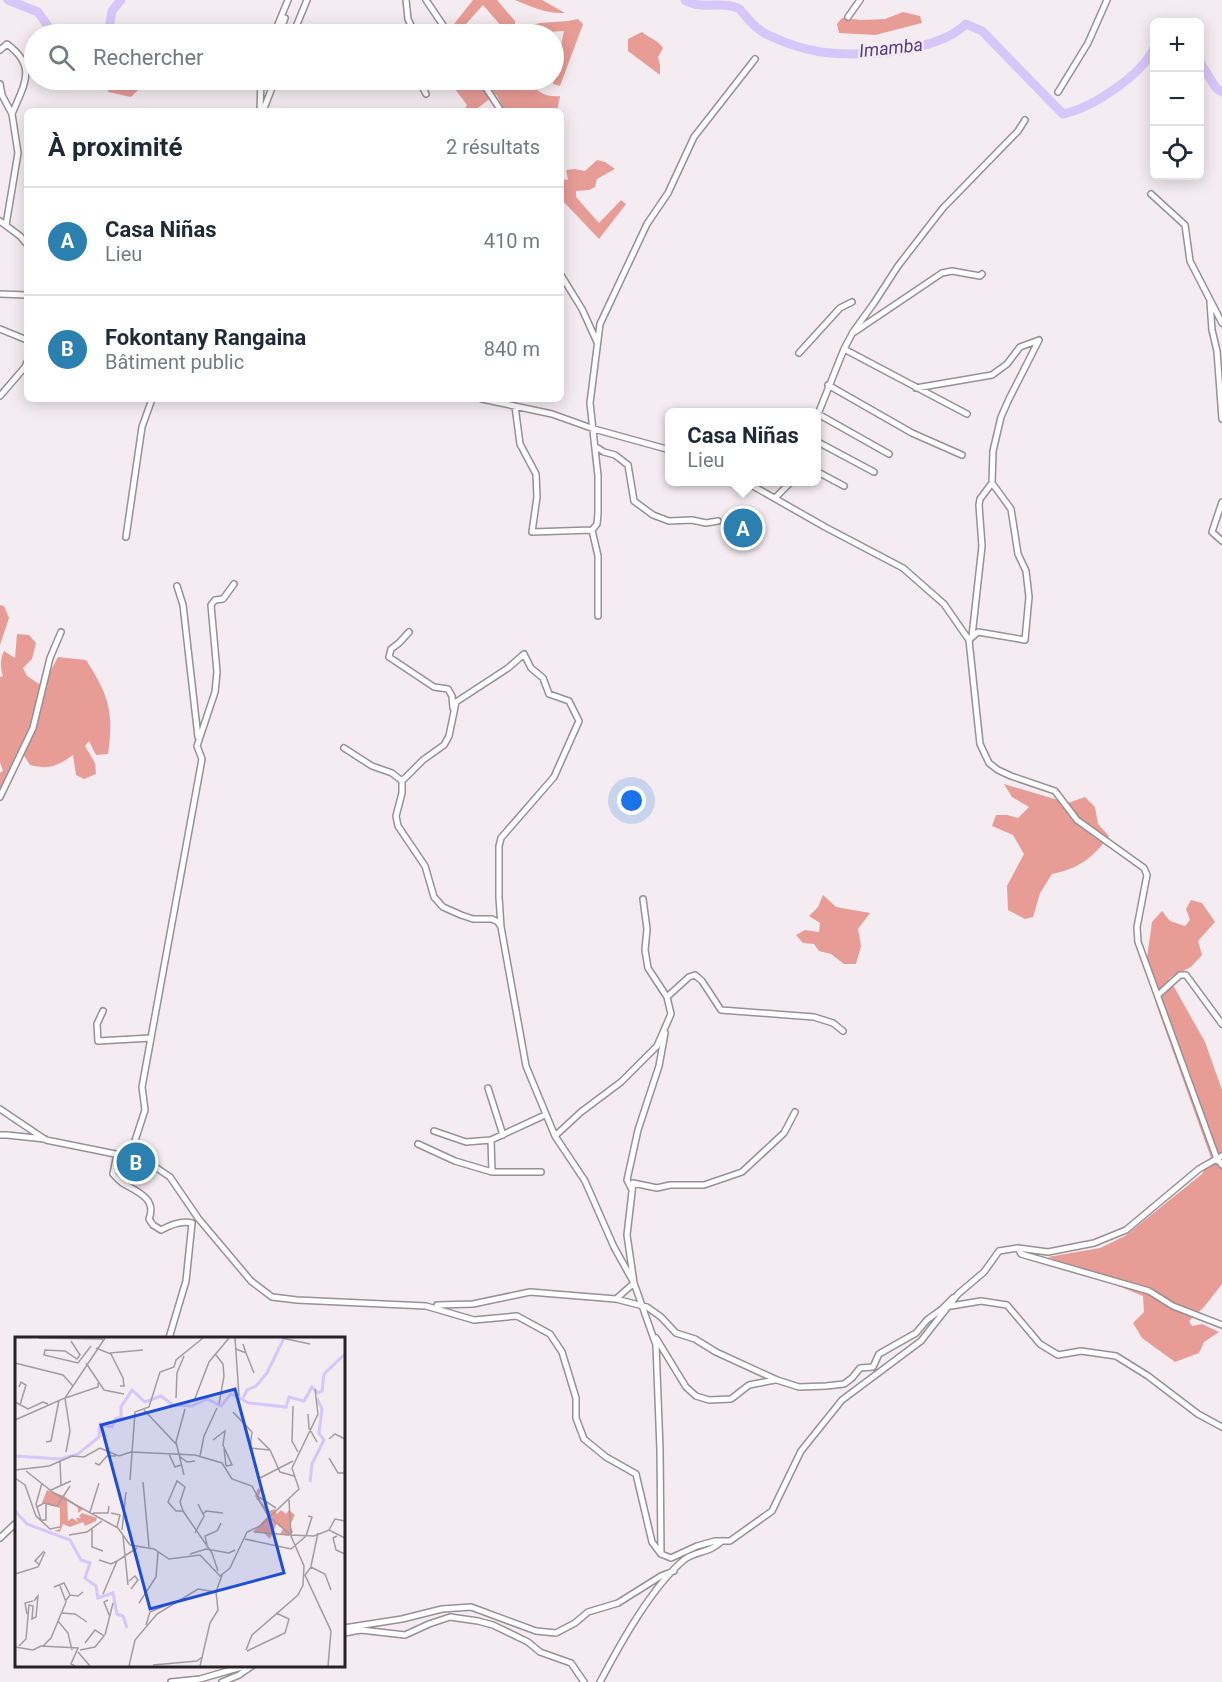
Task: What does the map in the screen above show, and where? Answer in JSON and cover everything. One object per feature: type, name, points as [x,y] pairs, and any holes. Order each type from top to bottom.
[{"type":"street","points":[[280,24],[290,0]]},
{"type":"street","points":[[297,24],[307,0]]},
{"type":"street","points":[[406,0],[410,24]]},
{"type":"street","points":[[426,0],[442,24]]},
{"type":"street","points":[[848,17],[860,0]]},
{"type":"street","points":[[1058,92],[1088,43],[1107,0]]},
{"type":"street","points":[[0,50],[7,44],[20,53],[24,63]]},
{"type":"street","points":[[515,406],[520,444],[536,474],[537,497],[532,532],[592,530],[597,524],[598,513],[596,447],[590,403],[600,324],[647,224],[668,193],[694,137],[755,59]]},
{"type":"street","points":[[12,114],[24,82]]},
{"type":"street","points":[[0,84],[2,95],[12,114],[18,153],[6,225]]},
{"type":"street","points":[[261,90],[261,108]]},
{"type":"street","points":[[262,108],[270,90]]},
{"type":"street","points":[[424,90],[426,94]]},
{"type":"street","points":[[487,90],[499,108]]},
{"type":"street","points":[[820,408],[828,385],[852,334],[907,253],[943,208],[1018,131],[1025,120]]},
{"type":"street","points":[[1151,194],[1185,225],[1190,261],[1222,323]]},
{"type":"street","points":[[0,221],[24,241]]},
{"type":"street","points":[[852,334],[942,273],[952,271],[980,276],[982,274]]},
{"type":"street","points":[[564,280],[582,309],[597,343]]},
{"type":"street","points":[[0,294],[24,295]]},
{"type":"street","points":[[1209,300],[1217,351],[1222,419]]},
{"type":"street","points":[[799,353],[840,308],[852,302]]},
{"type":"street","points":[[0,329],[24,339]]},
{"type":"street","points":[[916,388],[992,375],[1007,364],[1020,347],[1038,340],[1001,417],[993,452],[992,483],[980,499],[979,505],[982,546],[971,638],[980,744],[989,763],[998,770],[1055,791],[1077,820],[1141,865],[1147,872],[1137,927],[1138,942],[1222,1165]]},
{"type":"street","points":[[844,349],[967,414]]},
{"type":"street","points":[[0,396],[24,368]]},
{"type":"street","points":[[828,385],[912,433],[962,454]]},
{"type":"street","points":[[126,537],[142,427],[151,402]]},
{"type":"street","points":[[496,402],[552,414],[594,429],[665,449]]},
{"type":"street","points":[[821,419],[889,454]]},
{"type":"street","points":[[821,444],[874,472]]},
{"type":"street","points":[[596,447],[624,460],[628,465],[628,476],[634,501],[653,515],[669,520],[692,520],[706,523],[718,521]]},
{"type":"street","points":[[821,474],[844,486]]},
{"type":"street","points":[[971,638],[978,632],[1025,640],[1029,597],[1026,571],[1018,555],[1011,510],[992,483]]},
{"type":"street","points":[[753,486],[903,568],[944,604],[971,638]]},
{"type":"street","points":[[775,498],[786,486]]},
{"type":"street","points":[[1222,502],[1212,532],[1222,541]]},
{"type":"street","points":[[592,530],[598,556],[598,616]]},
{"type":"street","points":[[130,1156],[145,1110],[142,1087],[202,759],[197,746],[215,692],[217,672],[211,605],[215,600],[223,599],[234,584]]},
{"type":"street","points":[[177,586],[183,605],[199,739]]},
{"type":"street","points":[[0,797],[33,728],[51,658],[61,632]]},
{"type":"street","points":[[409,632],[399,644],[391,649],[389,657],[434,687],[448,689],[452,696],[454,710]]},
{"type":"street","points":[[501,927],[492,919],[473,920],[443,908],[434,897],[425,866],[398,826],[396,816],[402,793],[402,780],[423,760],[444,745],[451,728],[456,702],[508,668],[524,654],[531,668],[543,678],[545,689],[549,694],[569,701],[579,721],[554,777],[501,838],[498,897],[501,927],[526,1066],[545,1116],[555,1136],[585,1181],[614,1247],[634,1283],[656,1345],[661,1554]]},
{"type":"street","points":[[344,748],[372,766],[392,773],[402,780]]},
{"type":"street","points":[[555,1136],[581,1112],[621,1082],[657,1046],[671,1014],[667,998],[648,968],[645,950],[647,929],[643,899]]},
{"type":"street","points":[[667,998],[689,977],[695,975],[702,981],[721,1010],[814,1017],[833,1023],[843,1031]]},
{"type":"street","points":[[1158,995],[1180,975],[1186,975],[1222,1024]]},
{"type":"street","points":[[103,1011],[97,1024],[98,1041],[151,1038]]},
{"type":"street","points":[[631,1188],[627,1180],[638,1130],[659,1066],[668,1020]]},
{"type":"street","points":[[488,1088],[503,1135]]},
{"type":"street","points":[[0,1109],[46,1140]]},
{"type":"street","points":[[634,1283],[627,1235],[633,1183],[657,1188],[670,1185],[704,1185],[742,1172],[784,1133],[795,1112]]},
{"type":"street","points":[[434,1131],[466,1142],[491,1140],[545,1116]]},
{"type":"street","points":[[0,1136],[46,1140],[145,1160],[170,1177],[198,1218],[251,1281],[272,1297],[426,1306],[474,1304],[530,1292],[616,1299],[642,1305],[661,1317],[676,1333],[695,1339],[716,1352],[777,1380],[799,1387],[844,1384],[860,1368],[873,1367],[879,1354],[916,1333],[927,1320],[984,1272],[999,1251],[1018,1248],[1048,1252],[1094,1243],[1126,1230],[1199,1169],[1220,1157]]},
{"type":"street","points":[[491,1140],[492,1172]]},
{"type":"street","points":[[418,1144],[455,1161],[492,1172],[541,1172]]},
{"type":"street","points":[[117,1154],[113,1174],[123,1184],[147,1197],[152,1213],[149,1219],[153,1226],[161,1230],[172,1224],[192,1223]]},
{"type":"street","points":[[170,1337],[186,1281],[192,1223],[198,1218]]},
{"type":"street","points":[[1018,1248],[1021,1254],[1149,1291],[1173,1306],[1222,1325]]},
{"type":"street","points":[[616,1299],[634,1283]]},
{"type":"street","points":[[426,1306],[474,1320],[517,1316],[550,1334],[562,1352],[576,1398],[576,1418],[584,1439],[606,1457],[636,1474],[652,1542],[661,1554],[671,1558],[697,1546],[730,1541],[772,1511],[801,1451],[842,1400],[921,1341],[951,1306],[958,1294]]},
{"type":"street","points":[[951,1306],[981,1301],[1007,1305],[1040,1344],[1058,1355],[1081,1352],[1116,1356],[1148,1376],[1198,1414],[1222,1427]]},
{"type":"street","points":[[648,1324],[686,1387],[696,1396],[722,1401],[731,1399],[749,1385],[777,1380]]},
{"type":"street","points":[[0,1538],[15,1523]]},
{"type":"street","points":[[600,1682],[615,1653],[653,1594],[687,1558],[716,1548],[722,1541]]},
{"type":"street","points":[[345,1628],[402,1619],[442,1609],[471,1607],[536,1631],[556,1633],[575,1623],[588,1612],[618,1603],[652,1581],[674,1571]]},
{"type":"street","points":[[345,1633],[361,1630],[405,1635],[429,1623],[450,1617],[478,1621],[493,1625],[528,1642],[540,1653],[571,1663],[584,1682]]},
{"type":"street","points":[[171,1682],[200,1679],[239,1667]]},
{"type":"street","points":[[222,1682],[239,1675],[249,1667]]},
{"type":"shaded area","points":[[473,0],[497,0],[515,21],[515,24],[500,24],[483,5],[466,24],[454,24]]},
{"type":"shaded area","points":[[515,0],[542,0],[565,13],[546,11]]},
{"type":"shaded area","points":[[903,12],[920,16],[922,23],[875,35],[839,33],[837,24],[842,18],[885,19]]},
{"type":"shaded area","points":[[578,19],[583,24],[564,75],[564,24],[536,24]]},
{"type":"shaded area","points":[[642,32],[663,48],[658,57],[660,75],[628,51],[628,39]]},
{"type":"shaded area","points":[[108,90],[138,90],[131,97],[108,92]]},
{"type":"shaded area","points":[[456,90],[538,90],[551,96],[560,96],[558,108],[503,108],[496,94],[478,108],[466,108],[467,105]]},
{"type":"shaded area","points":[[597,160],[615,169],[597,179],[595,187],[576,191],[576,197],[599,223],[621,200],[626,204],[599,239],[564,202],[564,179],[568,180],[566,170],[585,171]]},
{"type":"shaded area","points":[[0,605],[4,606],[9,618],[0,645]]},
{"type":"shaded area","points":[[17,634],[29,635],[36,643],[32,659],[23,668],[27,676],[39,684],[48,676],[58,657],[86,660],[105,694],[110,715],[110,739],[108,754],[96,755],[89,741],[85,746],[95,763],[96,774],[84,779],[76,775],[73,755],[58,764],[43,767],[30,765],[23,754],[0,801],[0,773],[3,771],[0,762],[0,677],[3,676],[1,660],[4,651],[15,658]]},
{"type":"shaded area","points":[[1004,784],[1068,803],[1085,797],[1095,807],[1098,824],[1109,836],[1097,851],[1077,866],[1052,874],[1040,893],[1033,917],[1025,919],[1008,910],[1007,886],[1024,854],[1013,835],[992,826],[996,815],[1018,818],[1029,807],[1012,797]]},
{"type":"shaded area","points":[[823,895],[836,907],[870,913],[858,929],[861,946],[856,964],[844,964],[831,954],[819,951],[814,944],[803,943],[796,935],[805,930],[819,932],[820,923],[809,916],[818,907]]},
{"type":"shaded area","points":[[1191,900],[1202,903],[1215,922],[1198,941],[1202,955],[1191,967],[1169,978],[1205,1042],[1222,1090],[1222,1284],[1204,1307],[1189,1321],[1192,1326],[1202,1324],[1219,1332],[1204,1342],[1199,1353],[1175,1362],[1142,1338],[1133,1323],[1144,1312],[1143,1296],[1048,1257],[1100,1248],[1125,1236],[1202,1174],[1211,1158],[1156,1004],[1147,958],[1152,922],[1162,911],[1170,921],[1185,926],[1190,920],[1186,909]]},
{"type":"waterway","name":"Imamba","points":[[8,0],[38,12],[47,24]]},
{"type":"waterway","name":"Imamba","points":[[110,24],[112,11],[121,0]]},
{"type":"waterway","name":"Imamba","points":[[685,0],[698,5],[724,5],[738,8],[755,26],[768,35],[787,43],[821,52],[856,54],[897,51],[936,41],[953,34],[966,24],[982,31],[1063,114],[1088,105],[1115,89],[1139,69],[1150,55]]},
{"type":"waterway","name":"Imamba","points":[[1204,68],[1216,88],[1222,92]]},
{"type":"place","name":"Casa Niñas","points":[[743,528]]},
{"type":"place","name":"Fokontany Rangaina","points":[[136,1162]]}]
